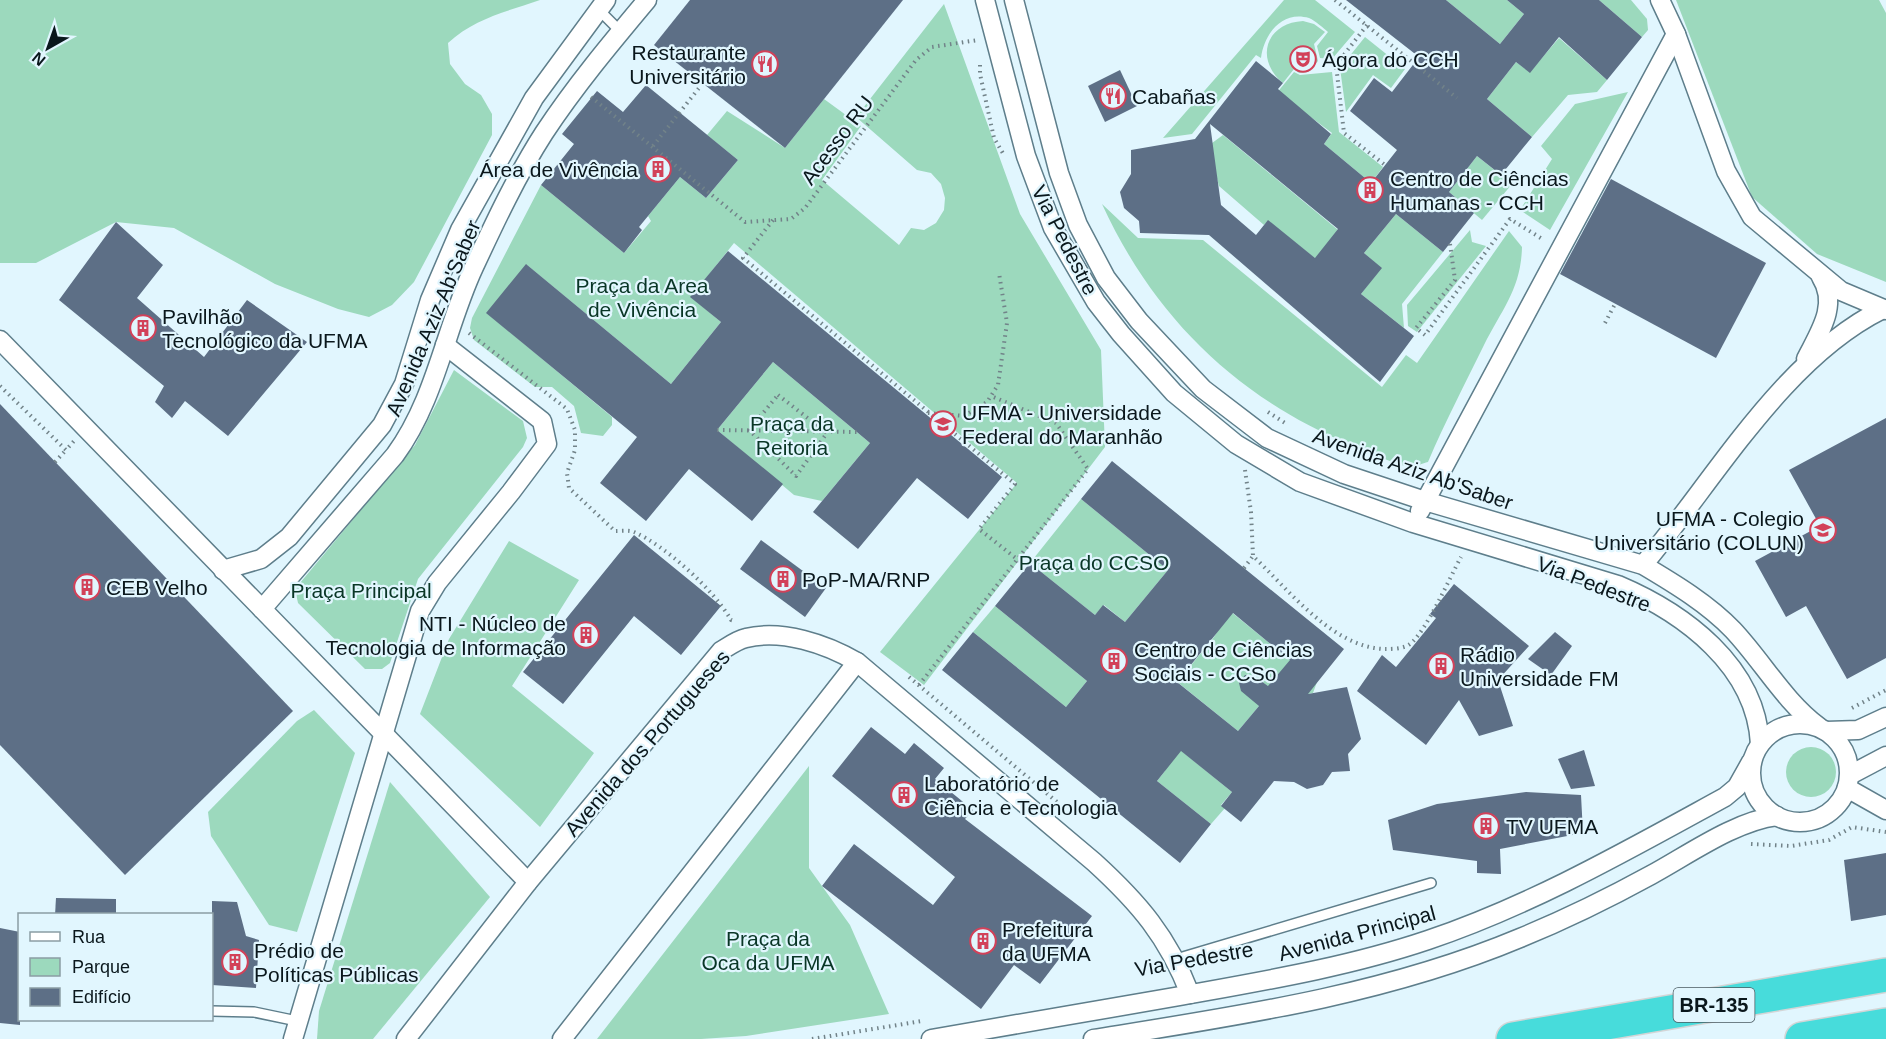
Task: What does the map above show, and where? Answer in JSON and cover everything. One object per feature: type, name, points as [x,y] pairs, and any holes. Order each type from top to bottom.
[{"type":"highway","name":"BR-135","points":[[1532,1037],[1886,975]]},
{"type":"highway","points":[[1802,1039],[1886,1025]]},
{"type":"street","name":"Avenida Aziz Ab'Saber","points":[[262,609],[395,455],[414,428],[427,399],[474,267],[543,134],[575,88],[647,0]]},
{"type":"street","points":[[985,0],[1026,156],[1038,192],[1073,265],[1121,334],[1174,393],[1199,416],[1266,465],[1335,497],[1618,585],[1648,598],[1701,636],[1736,673],[1755,710],[1760,744]]},
{"type":"street","name":"Avenida Aziz Ab'Saber","points":[[1014,0],[1059,173],[1078,225],[1106,278],[1139,321],[1203,389],[1267,438],[1344,474],[1425,501],[1643,565],[1674,584],[1732,629],[1791,704],[1822,729]]},
{"type":"street","points":[[1660,0],[1676,34],[1726,171],[1742,203],[1770,234],[1841,291],[1885,309]]},
{"type":"street","name":"Avenida Aziz Ab'Saber","points":[[223,570],[261,559],[289,537],[372,441],[390,413],[404,384],[430,300],[460,230],[534,98],[600,3]]},
{"type":"street","points":[[1413,523],[1676,34]]},
{"type":"street","points":[[1803,366],[1828,311],[1828,292],[1821,276]]},
{"type":"street","points":[[1643,565],[1803,366],[1858,323],[1885,309]]},
{"type":"street","points":[[0,340],[528,882]]},
{"type":"street","points":[[293,1039],[420,611],[428,596],[546,444],[542,421],[445,345]]},
{"type":"street","points":[[404,384],[427,399]]},
{"type":"street","name":"Avenida dos Portugueses","points":[[406,1039],[528,882],[721,651],[744,638],[769,636],[827,646],[857,662],[1110,877],[1150,919],[1176,959],[1190,994]]},
{"type":"street","points":[[561,1039],[857,662]]},
{"type":"street","points":[[1822,729],[1844,750],[1849,782],[1841,801],[1819,819],[1791,821],[1777,816],[1764,807],[1755,793],[1750,778],[1751,762],[1760,744],[1772,732],[1786,725],[1803,723],[1822,729],[1858,730],[1886,717]]},
{"type":"street","points":[[1849,782],[1886,756]]},
{"type":"street","name":"Avenida Principal","points":[[937,1038],[1190,994],[1334,966],[1427,940],[1503,912],[1601,865],[1725,797],[1737,787],[1751,762]]},
{"type":"street","points":[[1849,782],[1886,810]]},
{"type":"street","points":[[1093,1039],[1342,995],[1438,968],[1521,938],[1642,880],[1747,823],[1777,816]]},
{"type":"lane","points":[[600,3],[621,32]]},
{"type":"lane","points":[[1176,959],[1431,883]]},
{"type":"lane","points":[[213,1011],[254,1012],[297,1021]]},
{"type":"path","points":[[1335,0],[1457,98]]},
{"type":"path","points":[[1367,26],[1336,66],[1344,133],[1385,165]]},
{"type":"path","points":[[978,29],[981,51]]},
{"type":"path","name":"Acesso RU","points":[[575,88],[588,93],[745,222],[791,219],[805,208],[924,53],[932,47],[981,39]]},
{"type":"path","points":[[980,62],[980,74],[994,138],[1006,158]]},
{"type":"path","points":[[653,146],[703,83]]},
{"type":"path","points":[[1450,244],[1455,280],[1416,328],[1425,335],[1510,219],[1560,249]]},
{"type":"path","points":[[774,220],[743,258],[1015,484],[979,529],[1027,567]]},
{"type":"path","points":[[928,412],[964,416],[987,402],[998,385],[1007,323],[999,273]]},
{"type":"path","points":[[1605,323],[1615,304]]},
{"type":"path","points":[[466,331],[567,408],[575,430],[575,450],[567,473],[569,488],[615,531],[632,531],[662,549],[721,603],[730,620],[742,621]]},
{"type":"path","points":[[0,386],[66,450]]},
{"type":"path","points":[[749,430],[778,395],[827,433]]},
{"type":"path","points":[[901,672],[919,685],[1088,469],[1056,423],[991,396]]},
{"type":"path","points":[[1266,410],[1292,428]]},
{"type":"path","points":[[55,462],[86,428]]},
{"type":"path","points":[[717,430],[857,432]]},
{"type":"path","points":[[749,430],[796,476],[827,433]]},
{"type":"path","points":[[1244,568],[1253,556],[1251,512],[1244,464],[1252,469]]},
{"type":"path","points":[[1452,551],[1471,558]]},
{"type":"path","points":[[1253,556],[1334,633],[1366,648],[1394,650],[1410,645],[1462,555]]},
{"type":"path","points":[[812,1039],[926,1020]]},
{"type":"green space","points":[[0,0],[540,0],[503,12],[469,27],[448,43],[450,64],[465,84],[481,95],[492,114],[492,135],[414,282],[392,305],[369,317],[338,309],[275,284],[174,228],[116,222],[36,263],[0,263]]},
{"type":"green space","points":[[1284,0],[1315,0],[1355,32],[1332,59],[1320,58],[1317,46],[1328,32],[1309,18],[1299,16],[1283,21],[1270,33],[1261,58],[1256,55],[1192,134],[1163,138]]},
{"type":"green space","points":[[1446,0],[1507,0],[1524,14],[1500,44]]},
{"type":"green space","points":[[1599,0],[1631,0],[1647,19],[1648,30],[1642,37]]},
{"type":"green space","points":[[1676,0],[1879,0],[1886,13],[1886,282],[1817,254],[1752,197]]},
{"type":"green space","name":"Praça da Area de Vivência","points":[[944,4],[1020,214],[1101,350],[1105,447],[924,685],[880,652],[1017,483],[734,243],[691,297],[721,322],[671,384],[527,265],[487,313],[612,417],[612,425],[603,436],[581,433],[574,406],[552,387],[535,387],[474,340],[470,328],[472,318],[541,185],[624,253],[651,221],[648,216],[680,177],[706,198],[738,160],[707,135],[727,111],[785,148],[824,99],[861,126],[822,180],[899,245],[911,228],[924,230],[936,223],[944,210],[945,198],[941,184],[931,173],[917,170],[856,117]]},
{"type":"green space","name":"Ágora do CCH","points":[[1303,21],[1314,24],[1325,32],[1314,44],[1318,61],[1308,72],[1299,73],[1294,69],[1283,83],[1274,74],[1269,63],[1268,44],[1280,28],[1290,23]]},
{"type":"green space","points":[[1365,37],[1405,69],[1391,88],[1373,75],[1346,112],[1340,68]]},
{"type":"green space","points":[[1559,38],[1607,80],[1597,92],[1568,95],[1532,137],[1487,99],[1516,62],[1530,72]]},
{"type":"green space","points":[[1294,72],[1300,75],[1332,72],[1339,132],[1383,167],[1371,183],[1324,144],[1332,133],[1312,118],[1271,100]]},
{"type":"green space","points":[[1628,92],[1550,230],[1520,210],[1552,159],[1541,146],[1575,104]]},
{"type":"green space","points":[[1223,135],[1349,239],[1326,267],[1268,221],[1264,225],[1219,186],[1208,146]]},
{"type":"green space","points":[[1477,156],[1512,184],[1482,220],[1449,192]]},
{"type":"green space","points":[[1102,204],[1138,238],[1203,240],[1382,387],[1406,355],[1417,363],[1509,231],[1522,247],[1521,262],[1509,298],[1428,462],[1410,467],[1372,454],[1309,425],[1271,403],[1235,377],[1203,349],[1173,317],[1147,283],[1123,245]]},
{"type":"green space","points":[[1396,214],[1443,252],[1402,304],[1404,328],[1361,294],[1381,268],[1364,253]]},
{"type":"green space","points":[[1470,230],[1472,242],[1486,246],[1417,332],[1408,326],[1407,305]]},
{"type":"green space","name":"Praça da Reitoria","points":[[773,362],[870,443],[822,501],[794,495],[717,430]]},
{"type":"green space","name":"Praça Principal","points":[[454,370],[523,421],[527,438],[523,447],[418,579],[390,663],[382,669],[365,669],[298,603],[295,589],[415,445]]},
{"type":"green space","name":"Praça do CCSO","points":[[1081,499],[1168,570],[1125,622],[1104,605],[1095,615],[1030,563]]},
{"type":"green space","points":[[509,541],[579,580],[512,686],[594,753],[540,827],[420,714],[449,639]]},
{"type":"green space","points":[[995,606],[1087,681],[1066,707],[973,632]]},
{"type":"green space","points":[[1230,611],[1317,682],[1313,693],[1308,694],[1282,677],[1276,677],[1269,687],[1254,676],[1245,676],[1259,706],[1238,731],[1160,668],[1188,669],[1214,637]]},
{"type":"green space","points":[[1115,697],[1232,792],[1221,805],[1225,808],[1211,824],[1157,781],[1165,771]]},
{"type":"green space","points":[[314,710],[355,753],[297,932],[269,925],[211,836],[208,812],[297,721]]},
{"type":"green space","points":[[1806,747],[1816,747],[1829,754],[1836,767],[1836,777],[1829,790],[1816,797],[1806,797],[1797,793],[1790,786],[1786,777],[1786,767],[1790,758],[1797,751]]},
{"type":"green space","name":"Praça da Oca da UFMA","points":[[809,766],[809,868],[850,925],[889,1014],[746,1036],[701,1039],[597,1039]]},
{"type":"green space","points":[[390,782],[490,897],[373,1039],[317,1039],[319,1011]]},
{"type":"building","name":"Restaurante Universitário","points":[[690,0],[903,0],[785,148],[654,45]]},
{"type":"building","name":"Centro de Ciências Humanas - CCH","points":[[1346,0],[1446,0],[1500,44],[1524,14],[1507,0],[1599,0],[1642,37],[1607,80],[1559,37],[1530,73],[1516,62],[1487,99],[1532,137],[1501,175],[1477,156],[1449,192],[1474,213],[1443,252],[1396,214],[1364,253],[1382,268],[1361,294],[1414,336],[1380,382],[1209,235],[1140,233],[1139,221],[1124,208],[1120,192],[1131,174],[1131,150],[1195,139],[1256,61],[1283,83],[1278,89],[1331,134],[1324,144],[1371,183],[1397,150],[1350,111],[1374,78],[1392,92],[1419,57]],"holes":[[[1210,124],[1338,229],[1315,258],[1268,220],[1256,235],[1221,205]]]},
{"type":"building","name":"Cabañas","points":[[1120,70],[1137,106],[1105,122],[1088,86]]},
{"type":"building","name":"Área de Vivência","points":[[646,85],[738,160],[706,198],[680,177],[639,227],[642,230],[624,253],[541,185],[574,144],[562,134],[597,91],[623,112]]},
{"type":"building","points":[[1611,179],[1766,263],[1716,358],[1560,274]]},
{"type":"building","name":"Pavilhão Tecnológico da UFMA","points":[[116,222],[163,265],[137,298],[204,357],[247,300],[307,342],[228,436],[185,401],[172,418],[155,402],[164,386],[59,300]]},
{"type":"building","points":[[728,251],[1002,477],[968,519],[917,478],[858,549],[813,512],[870,443],[773,362],[717,430],[783,484],[752,521],[689,469],[646,521],[600,483],[637,437],[486,313],[526,264],[671,384],[721,322],[690,297]]},
{"type":"building","name":"CEB Velho","points":[[0,404],[293,711],[125,875],[0,745]]},
{"type":"building","name":"UFMA - Colegio Universitário (COLUN)","points":[[1886,418],[1886,658],[1847,679],[1806,606],[1786,617],[1755,561],[1820,526],[1789,470]]},
{"type":"building","name":"Centro de Ciências Sociais - CCSo","points":[[1112,461],[1344,649],[1308,694],[1347,687],[1361,739],[1348,754],[1350,771],[1332,772],[1323,785],[1307,789],[1294,782],[1274,781],[1241,822],[1221,806],[1232,792],[1181,751],[1157,781],[1211,824],[1180,863],[942,670],[973,632],[1066,707],[1087,681],[995,606],[1030,563],[1095,615],[1103,605],[1125,622],[1168,570],[1081,499]],"holes":[[[1233,613],[1290,660],[1268,686],[1254,676],[1245,675],[1239,683],[1241,691],[1259,706],[1238,731],[1177,682]]]},
{"type":"building","name":"NTI - Núcleo de Tecnologia de Informação","points":[[634,535],[721,606],[681,655],[634,616],[563,704],[523,672]]},
{"type":"building","name":"PoP-MA/RNP","points":[[761,540],[826,588],[805,617],[740,569]]},
{"type":"building","name":"Rádio Universidade FM","points":[[1454,584],[1529,646],[1498,680],[1513,726],[1479,736],[1459,700],[1426,745],[1357,691],[1382,655],[1396,667],[1436,618],[1430,614]]},
{"type":"building","points":[[1555,632],[1572,646],[1551,675],[1528,659]]},
{"type":"building","name":"Prefeitura da UFMA","points":[[871,727],[905,754],[914,743],[944,768],[935,779],[973,810],[965,819],[1092,916],[1040,984],[1014,965],[981,1009],[822,886],[854,844],[933,905],[955,877],[832,776]]},
{"type":"building","name":"TV UFMA","points":[[1584,750],[1595,786],[1571,789],[1558,759]]},
{"type":"building","name":"TV UFMA","points":[[1526,792],[1581,795],[1583,833],[1500,849],[1501,874],[1477,873],[1477,861],[1393,850],[1388,820],[1437,804]]},
{"type":"building","points":[[1886,853],[1886,915],[1851,921],[1844,860]]},
{"type":"building","points":[[56,898],[116,899],[116,913],[55,913]]},
{"type":"building","points":[[212,901],[237,902],[246,936],[259,940],[256,988],[213,985]]},
{"type":"building","points":[[0,928],[18,932],[18,1021],[20,1025],[0,1023]]},
{"type":"place","name":"Ágora do CCH","points":[[1303,59]]},
{"type":"place","name":"Restaurante Universitário","points":[[765,64]]},
{"type":"place","name":"Cabañas","points":[[1113,96]]},
{"type":"place","name":"Área de Vivência","points":[[658,169]]},
{"type":"place","name":"Centro de Ciências Humanas - CCH","points":[[1370,190]]},
{"type":"place","name":"Pavilhão Tecnológico da UFMA","points":[[143,328]]},
{"type":"place","name":"UFMA - Universidade Federal do Maranhão","points":[[943,424]]},
{"type":"place","name":"UFMA - Colegio Universitário (COLUN)","points":[[1823,530]]},
{"type":"place","name":"PoP-MA/RNP","points":[[783,579]]},
{"type":"place","name":"CEB Velho","points":[[87,587]]},
{"type":"place","name":"NTI - Núcleo de Tecnologia de Informação","points":[[586,635]]},
{"type":"place","name":"Centro de Ciências Sociais - CCSo","points":[[1114,661]]},
{"type":"place","name":"Rádio Universidade FM","points":[[1441,666]]},
{"type":"place","name":"Laboratório de Ciência e Tecnologia","points":[[904,795]]},
{"type":"place","name":"TV UFMA","points":[[1486,826]]},
{"type":"place","name":"Prefeitura da UFMA","points":[[983,941]]},
{"type":"place","name":"Prédio de Políticas Públicas","points":[[235,962]]}]
